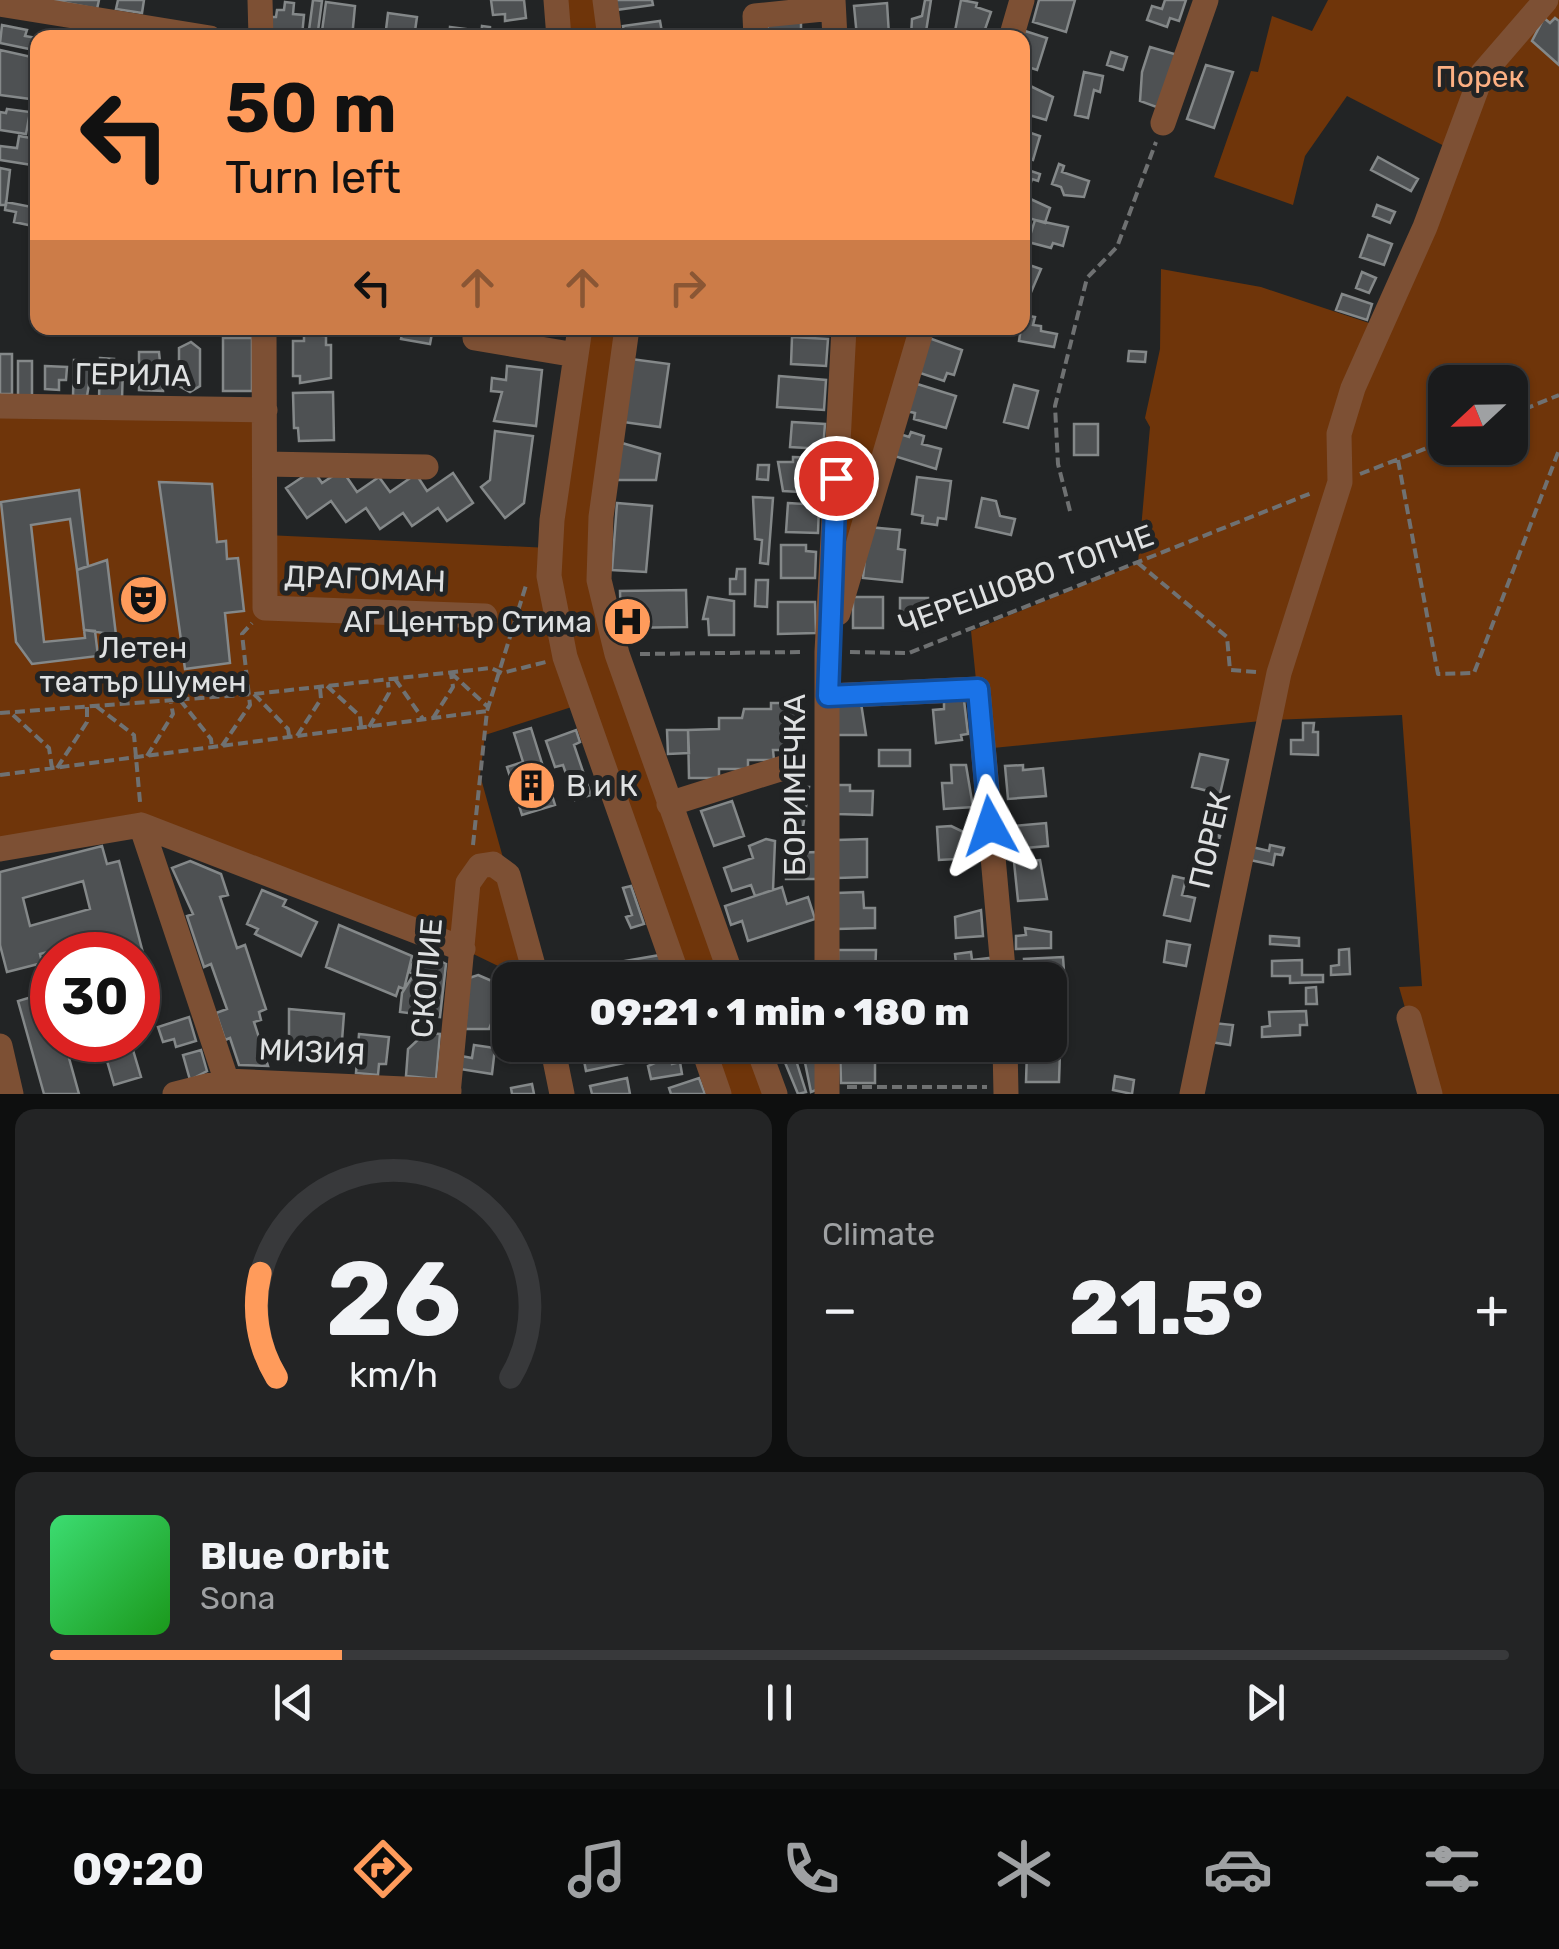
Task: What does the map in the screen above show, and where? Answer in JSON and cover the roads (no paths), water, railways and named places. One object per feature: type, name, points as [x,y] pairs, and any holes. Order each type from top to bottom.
[{"type":"street","points":[[260,0],[261,30]]},
{"type":"street","points":[[556,0],[559,30]]},
{"type":"street","points":[[605,0],[609,30]]},
{"type":"street","points":[[1013,30],[1022,0]]},
{"type":"street","points":[[1163,123],[1206,0]]},
{"type":"street","name":"ПОРЕК","points":[[1192,1094],[1279,674],[1340,482],[1339,434],[1353,388],[1425,227],[1482,74],[1546,0]]},
{"type":"street","points":[[0,4],[161,30]]},
{"type":"street","points":[[756,30],[756,16],[833,4],[835,30]]},
{"type":"street","name":"ДРАГОМАН","points":[[264,335],[265,608],[485,616]]},
{"type":"street","points":[[579,335],[550,548],[552,603],[565,657],[673,962]]},
{"type":"street","points":[[626,335],[598,545],[599,580],[616,654],[726,962]]},
{"type":"street","name":"БОРИМЕЧКА","points":[[827,962],[827,652],[844,335]]},
{"type":"street","points":[[827,652],[920,335]]},
{"type":"street","points":[[475,338],[576,355]]},
{"type":"street","name":"ГЕРИЛА","points":[[0,406],[265,410]]},
{"type":"street","points":[[265,464],[426,467]]},
{"type":"street","points":[[828,696],[978,689],[1002,962]]},
{"type":"street","points":[[669,804],[783,768]]},
{"type":"street","points":[[0,849],[141,825],[463,948]]},
{"type":"street","points":[[141,825],[228,1087]]},
{"type":"street","name":"СКОПИЕ","points":[[449,1092],[468,883],[474,870],[493,864],[508,875],[532,962]]},
{"type":"street","points":[[1409,1018],[1430,1094]]},
{"type":"street","points":[[0,1046],[11,1094]]},
{"type":"street","points":[[555,1062],[562,1094]]},
{"type":"street","points":[[708,1062],[719,1094]]},
{"type":"street","points":[[763,1062],[775,1094]]},
{"type":"street","points":[[827,1062],[827,1091]]},
{"type":"street","points":[[1006,1062],[1006,1090]]},
{"type":"street","name":"МИЗИЯ","points":[[175,1094],[228,1087],[449,1092]]},
{"type":"place","name":"Летен театър Шумен","points":[[143,599]]},
{"type":"place","name":"АГ Център Стима","points":[[627,622]]},
{"type":"place","name":"В и К","points":[[531,786]]},
{"type":"park label","name":"Порек","points":[[1480,77]]}]
